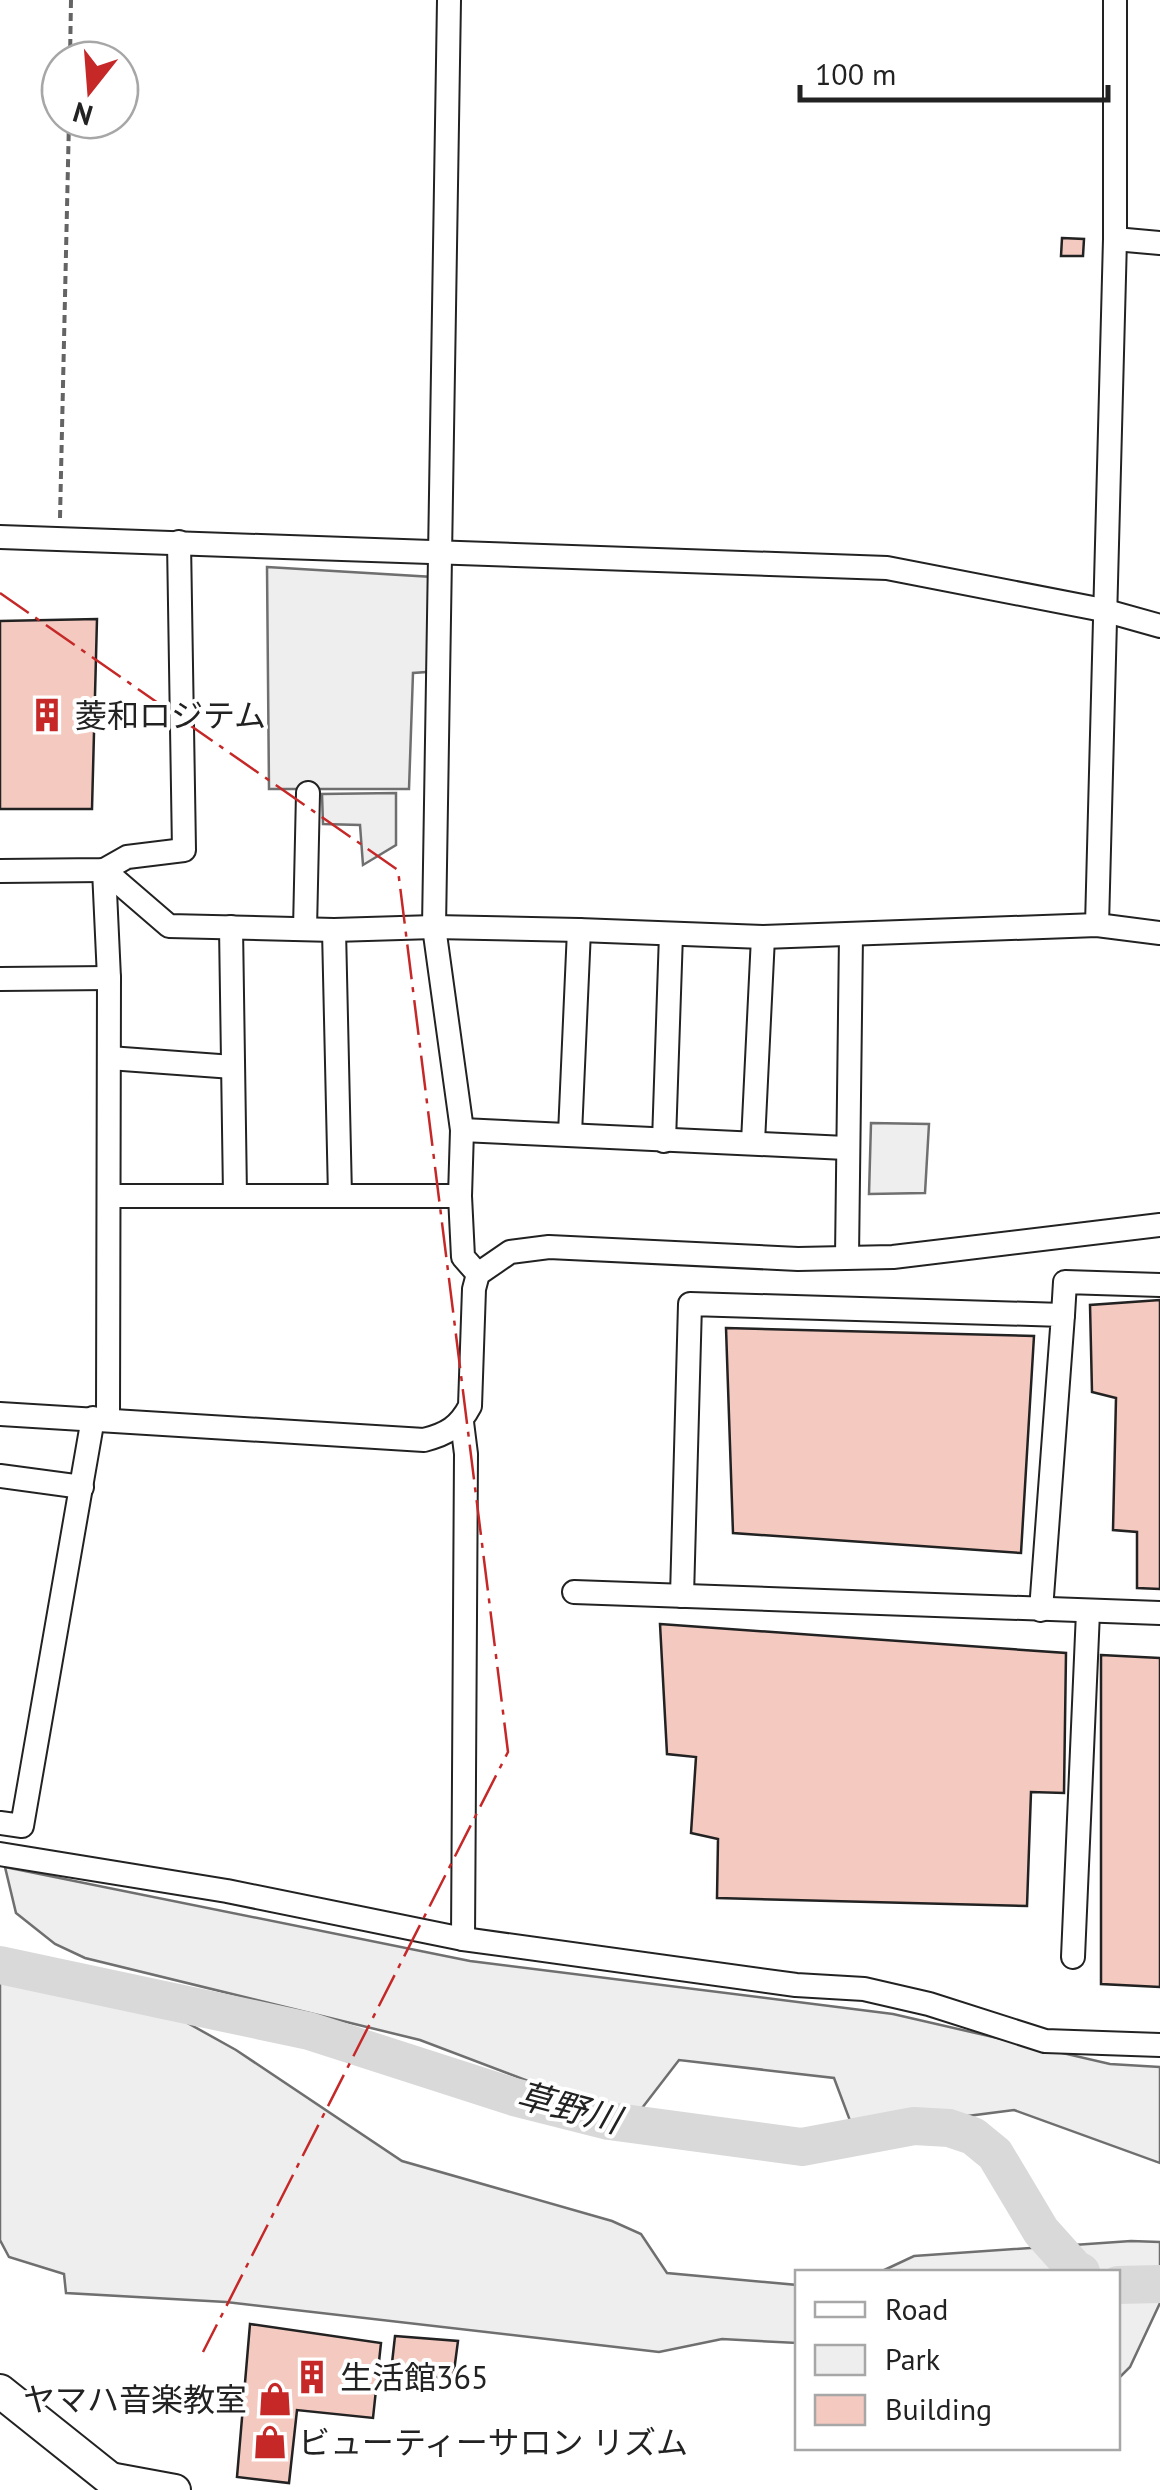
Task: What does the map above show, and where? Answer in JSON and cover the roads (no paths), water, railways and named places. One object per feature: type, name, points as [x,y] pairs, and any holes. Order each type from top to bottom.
[{"type":"highway","points":[[0,2391],[117,2484]]},
{"type":"main road","points":[[117,2484],[175,2490]]},
{"type":"street","points":[[449,0],[434,927],[462,1130],[460,1196],[464,1257],[478,1274]]},
{"type":"street","points":[[1098,925],[1115,238],[1116,0]]},
{"type":"street","points":[[1115,238],[1160,242]]},
{"type":"street","points":[[0,537],[887,568],[1103,610],[1160,626]]},
{"type":"street","points":[[0,871],[104,870],[126,856],[184,850],[180,542]]},
{"type":"street","points":[[305,929],[308,793]]},
{"type":"street","points":[[104,870],[169,926],[334,930],[434,927],[763,938],[1098,925],[1160,933]]},
{"type":"street","points":[[0,1824],[22,1826],[82,1487],[101,1418],[110,1196],[109,978],[104,870]]},
{"type":"street","points":[[231,927],[235,1196]]},
{"type":"street","points":[[334,930],[340,1196]]},
{"type":"street","points":[[570,1134],[580,930]]},
{"type":"street","points":[[664,1142],[671,934]]},
{"type":"street","points":[[846,1258],[851,935]]},
{"type":"street","points":[[753,1142],[763,938]]},
{"type":"street","points":[[0,979],[109,978]]},
{"type":"street","points":[[109,1058],[233,1067]]},
{"type":"street","points":[[462,1130],[846,1148]]},
{"type":"street","points":[[110,1196],[460,1196]]},
{"type":"street","points":[[463,1938],[466,1454],[462,1422],[472,1392],[474,1290],[478,1274],[510,1252],[549,1246],[798,1258],[893,1257],[1160,1226]]},
{"type":"street","points":[[1041,1610],[1065,1282],[1160,1285]]},
{"type":"street","points":[[682,1596],[690,1304],[1063,1315]]},
{"type":"street","points":[[0,1414],[424,1440],[444,1435],[462,1422]]},
{"type":"street","points":[[0,1476],[82,1487]]},
{"type":"street","points":[[574,1592],[1160,1614]]},
{"type":"street","points":[[1073,1958],[1088,1612]]},
{"type":"street","points":[[0,1854],[227,1891],[463,1938],[796,1986],[864,1989],[929,2004],[1046,2041],[1160,2045]]},
{"type":"waterway","name":"草野川","points":[[0,1965],[309,2031],[514,2097],[609,2121],[802,2147],[914,2126],[949,2128],[973,2136],[995,2154],[1041,2231],[1077,2270]]},
{"type":"waterway","name":"草野川","points":[[1120,2285],[1160,2284]]},
{"type":"place","name":"菱和ロジテム","points":[[47,715]]},
{"type":"place","name":"生活館365","points":[[312,2377]]},
{"type":"place","name":"ヤマハ音楽教室","points":[[275,2399]]},
{"type":"place","name":"ビューティーサロン リズム","points":[[270,2442]]}]
